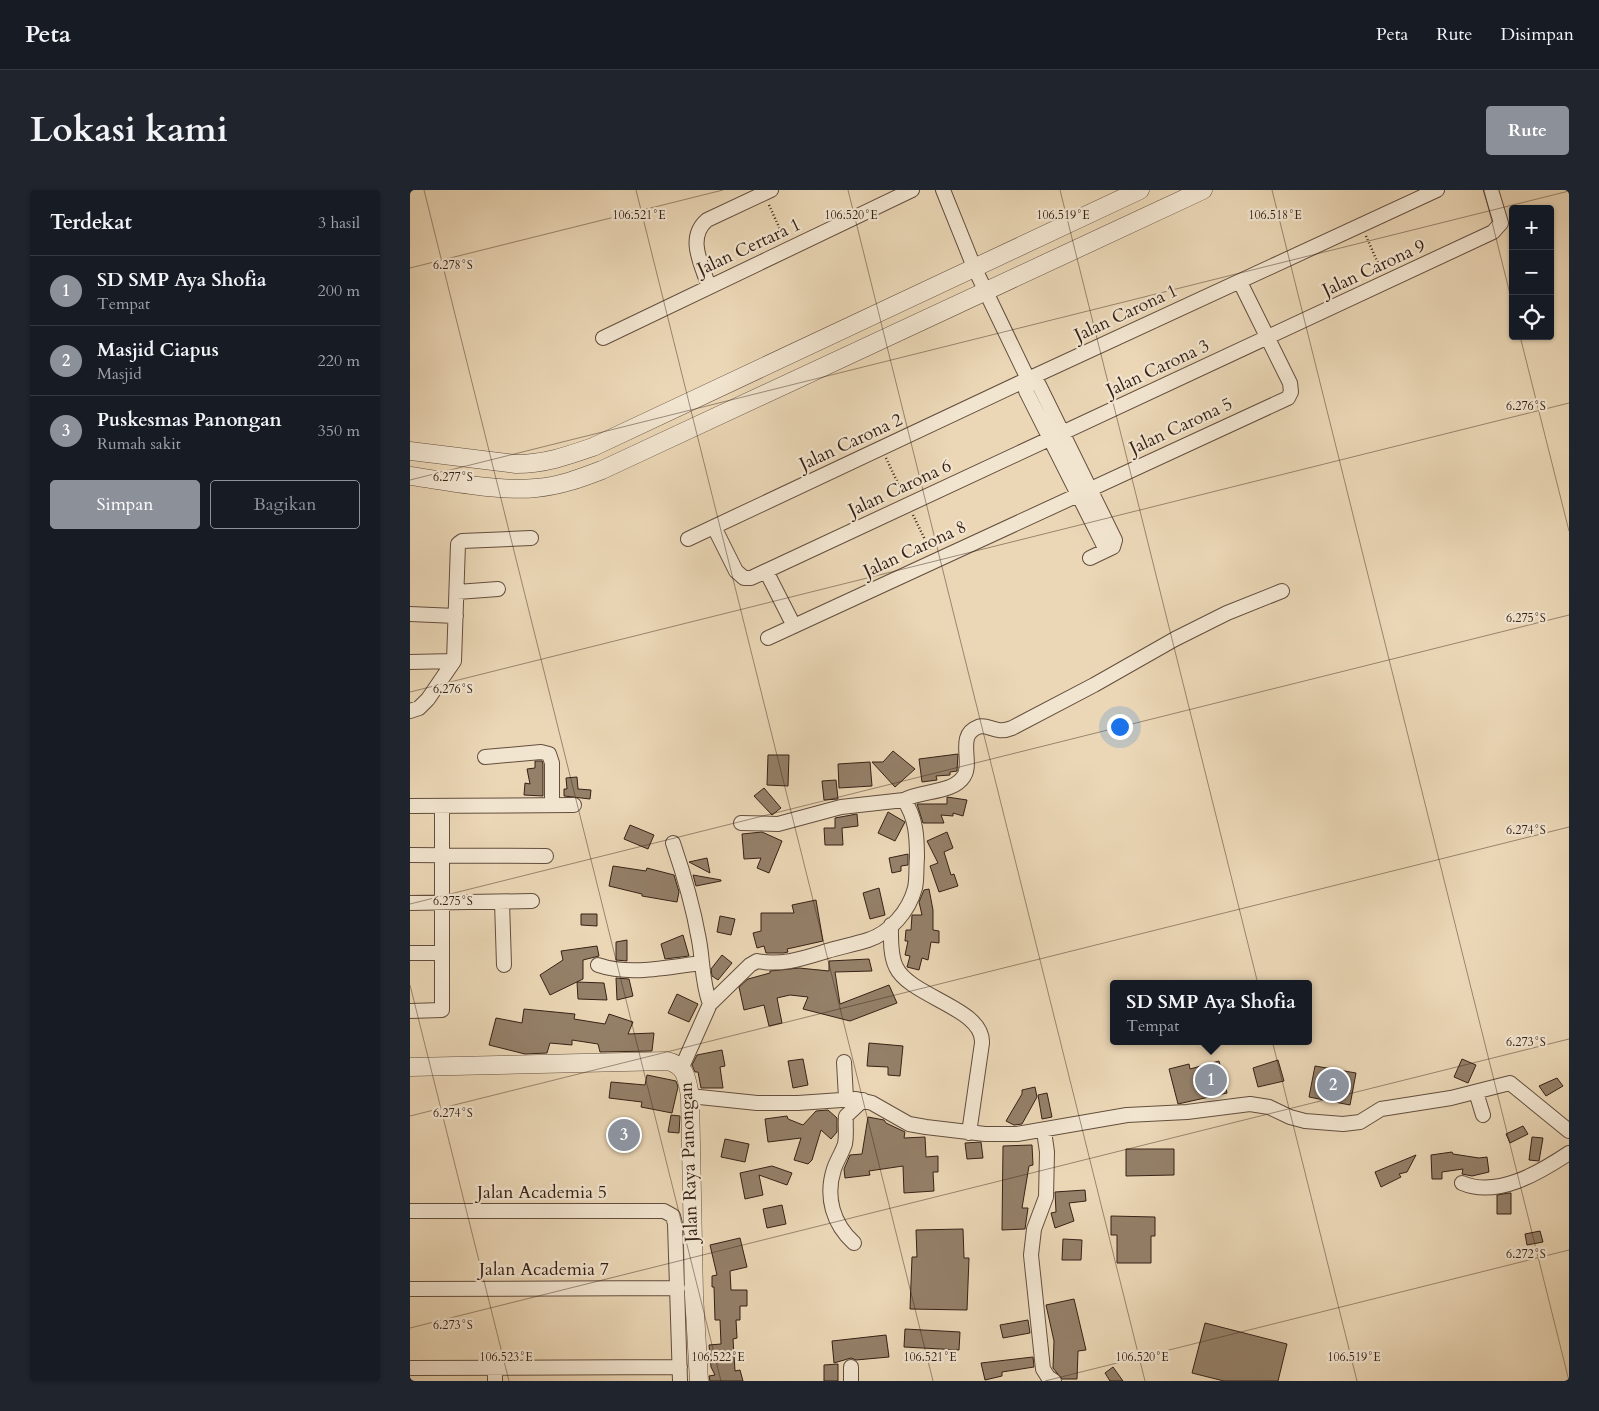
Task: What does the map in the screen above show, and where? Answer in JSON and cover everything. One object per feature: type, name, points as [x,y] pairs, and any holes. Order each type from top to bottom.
[{"type":"street","name":"Jalan Certara 1","points":[[603,338],[912,190]]},
{"type":"street","points":[[943,190],[974,267],[1028,378],[1026,391],[1050,439],[1116,540],[1112,547],[1090,558]]},
{"type":"street","points":[[410,451],[516,464],[533,464],[560,459],[592,447],[1140,190]]},
{"type":"street","points":[[410,476],[515,489],[535,489],[567,483],[602,470],[986,289],[1203,190]]},
{"type":"street","name":"Jalan Carona 1","points":[[1028,378],[1437,190]]},
{"type":"street","name":"Jalan Carona 9","points":[[1268,338],[1496,230],[1501,223],[1491,190]]},
{"type":"street","points":[[709,287],[696,245],[699,227],[707,220],[768,192]]},
{"type":"street","points":[[1240,282],[1268,338]]},
{"type":"street","name":"Jalan Carona 5","points":[[1084,492],[1288,398],[1291,392],[1290,383],[1268,338]]},
{"type":"street","name":"Jalan Carona 3","points":[[1050,439],[1268,338]]},
{"type":"street","points":[[1028,378],[1040,385],[1063,432],[1084,492]]},
{"type":"street","name":"Jalan Carona 2","points":[[688,539],[1028,378]]},
{"type":"street","name":"Jalan Carona 6","points":[[714,526],[736,572],[744,578],[766,571],[1050,439]]},
{"type":"street","name":"Jalan Carona 8","points":[[768,638],[1084,492]]},
{"type":"street","points":[[410,711],[418,708],[428,699],[454,661],[457,592],[456,549],[462,541],[531,538]]},
{"type":"street","points":[[766,571],[794,626]]},
{"type":"street","points":[[457,592],[498,589]]},
{"type":"street","points":[[741,823],[778,824],[841,807],[904,800],[911,796],[952,786],[961,781],[968,769],[967,739],[978,726],[985,726],[998,731],[1012,728],[1088,689],[1176,638],[1227,613],[1282,591]]},
{"type":"street","points":[[410,614],[456,616]]},
{"type":"street","points":[[410,662],[454,661]]},
{"type":"street","points":[[486,757],[541,752],[549,754],[552,762],[552,805]]},
{"type":"street","points":[[682,1067],[710,1004],[741,972],[757,961],[766,963],[805,960],[826,951],[869,940],[892,926],[907,908],[915,888],[916,828],[910,809],[904,800]]},
{"type":"street","points":[[410,806],[574,806]]},
{"type":"street","points":[[410,1011],[442,1010],[444,903],[442,806]]},
{"type":"street","points":[[673,843],[687,883],[701,962],[702,979],[710,1004]]},
{"type":"street","points":[[410,854],[546,856]]},
{"type":"street","points":[[410,902],[532,901]]},
{"type":"street","points":[[502,902],[504,964]]},
{"type":"street","points":[[892,926],[893,960],[901,975],[957,1011],[974,1023],[981,1031],[982,1042],[969,1133]]},
{"type":"street","points":[[410,954],[442,952]]},
{"type":"street","points":[[598,965],[610,969],[650,969],[701,962]]},
{"type":"street","name":"Jalan Raya Panongan","points":[[410,1067],[667,1061],[682,1067],[686,1075],[690,1096],[694,1295],[699,1381]]},
{"type":"street","points":[[844,1062],[846,1098]]},
{"type":"street","points":[[690,1096],[757,1103],[798,1103],[846,1098],[872,1103],[910,1124],[943,1131],[1017,1134],[1044,1131],[1127,1115],[1187,1112],[1250,1104],[1269,1107],[1290,1117],[1343,1124],[1360,1122],[1380,1109],[1476,1092],[1510,1083],[1569,1131]]},
{"type":"street","points":[[1476,1092],[1483,1115]]},
{"type":"street","points":[[854,1243],[843,1233],[837,1222],[832,1209],[831,1191],[834,1170],[844,1144],[846,1116],[862,1100]]},
{"type":"street","points":[[1044,1131],[1047,1152],[1046,1197],[1034,1229],[1032,1255],[1043,1369],[1048,1377],[1054,1381]]},
{"type":"street","points":[[1462,1183],[1475,1189],[1497,1188],[1535,1172],[1569,1153]]},
{"type":"street","name":"Jalan Academia 5","points":[[410,1210],[664,1211],[673,1216],[675,1224],[678,1288]]},
{"type":"street","name":"Jalan Academia 7","points":[[410,1288],[678,1288]]},
{"type":"street","points":[[410,1368],[495,1375],[680,1374],[678,1288]]},
{"type":"path","points":[[768,192],[789,249]]},
{"type":"path","points":[[1361,225],[1387,282]]},
{"type":"building","points":[[893,751],[915,769],[895,787],[872,762],[883,762]]},
{"type":"building","points":[[958,754],[957,771],[950,772],[950,775],[936,776],[937,780],[922,782],[919,759]]},
{"type":"building","points":[[768,755],[789,755],[788,786],[767,785]]},
{"type":"building","points":[[535,761],[542,761],[543,764],[543,796],[524,795],[525,783],[530,784],[527,769],[535,768]]},
{"type":"building","points":[[870,762],[872,786],[839,788],[838,764]]},
{"type":"building","points":[[577,777],[578,789],[591,790],[590,799],[564,796],[564,789],[567,789],[566,778]]},
{"type":"building","points":[[836,780],[838,799],[824,800],[822,781]]},
{"type":"building","points":[[764,788],[781,808],[772,815],[754,796]]},
{"type":"building","points":[[947,797],[967,800],[963,816],[953,813],[953,816],[941,815],[944,823],[923,823],[917,804],[947,804]]},
{"type":"building","points":[[888,812],[905,822],[895,841],[878,833]]},
{"type":"building","points":[[857,814],[858,826],[842,828],[843,845],[825,845],[824,828],[835,828],[835,818]]},
{"type":"building","points":[[630,825],[654,835],[648,849],[624,839]]},
{"type":"building","points":[[762,832],[782,841],[769,873],[757,868],[761,858],[744,859],[742,834]]},
{"type":"building","points":[[947,832],[953,848],[944,852],[951,875],[954,874],[958,886],[939,892],[930,866],[938,863],[927,841]]},
{"type":"building","points":[[908,854],[908,865],[901,866],[901,871],[892,873],[889,858]]},
{"type":"building","points":[[707,858],[710,873],[689,862]]},
{"type":"building","points":[[613,866],[646,871],[647,868],[674,875],[679,892],[677,902],[642,896],[642,894],[609,886]]},
{"type":"building","points":[[693,875],[721,880],[721,881],[696,886]]},
{"type":"building","points":[[879,888],[885,915],[870,919],[863,893]]},
{"type":"building","points":[[929,889],[933,910],[933,930],[939,931],[939,943],[931,942],[928,960],[922,958],[919,970],[907,967],[910,956],[905,955],[908,941],[905,941],[906,930],[911,930],[912,915],[922,915],[919,902],[924,890]]},
{"type":"building","points":[[816,900],[823,941],[787,949],[788,952],[783,953],[766,953],[764,946],[757,948],[753,933],[761,931],[761,913],[794,913],[792,905]]},
{"type":"building","points":[[581,914],[597,914],[597,926],[581,925]]},
{"type":"building","points":[[720,916],[735,919],[731,935],[717,932]]},
{"type":"building","points":[[683,935],[689,956],[665,959],[661,944]]},
{"type":"building","points":[[627,940],[627,961],[616,960],[616,942]]},
{"type":"building","points":[[597,946],[599,956],[583,960],[583,979],[550,995],[540,975],[563,960],[561,951]]},
{"type":"building","points":[[722,955],[732,963],[718,980],[712,976],[711,969]]},
{"type":"building","points":[[869,959],[872,971],[835,972],[840,1004],[889,985],[897,1003],[850,1021],[803,1009],[808,997],[790,995],[777,998],[782,1023],[769,1026],[764,1005],[744,1010],[739,987],[748,979],[770,973],[770,971],[799,968],[829,971],[829,961]]},
{"type":"building","points":[[616,978],[629,979],[633,996],[617,1000]]},
{"type":"building","points":[[577,982],[604,983],[607,1000],[578,999]]},
{"type":"building","points":[[677,994],[698,1004],[689,1022],[668,1013]]},
{"type":"building","points":[[524,1009],[575,1014],[574,1019],[605,1024],[609,1014],[633,1022],[628,1034],[654,1033],[652,1051],[600,1052],[598,1044],[572,1040],[572,1045],[550,1043],[547,1053],[525,1054],[489,1045],[496,1018],[522,1023]]},
{"type":"building","points":[[869,1043],[903,1046],[900,1076],[888,1075],[888,1067],[867,1066]]},
{"type":"building","points":[[722,1050],[725,1066],[720,1067],[723,1088],[701,1088],[698,1072],[695,1072],[692,1065],[697,1055]]},
{"type":"building","points":[[803,1059],[808,1085],[793,1088],[788,1061]]},
{"type":"building","points":[[1462,1059],[1476,1065],[1468,1083],[1454,1077]]},
{"type":"building","points":[[1278,1060],[1284,1081],[1258,1087],[1253,1068]]},
{"type":"building","points":[[1219,1061],[1227,1093],[1178,1104],[1169,1069],[1189,1064],[1190,1069]]},
{"type":"building","points":[[1315,1066],[1356,1073],[1350,1105],[1309,1097]]},
{"type":"building","points":[[647,1075],[676,1081],[678,1087],[672,1113],[641,1107],[642,1102],[609,1098],[611,1082],[645,1085]]},
{"type":"building","points":[[1557,1078],[1563,1086],[1546,1096],[1539,1086]]},
{"type":"building","points":[[1035,1087],[1037,1097],[1022,1124],[1014,1125],[1006,1121],[1022,1094],[1022,1090]]},
{"type":"building","points":[[1047,1093],[1052,1117],[1042,1119],[1038,1095]]},
{"type":"building","points":[[828,1110],[837,1118],[837,1132],[831,1139],[821,1130],[812,1160],[808,1164],[794,1160],[801,1138],[768,1142],[765,1119],[787,1116],[788,1119],[803,1125],[816,1111]]},
{"type":"building","points":[[671,1115],[680,1116],[679,1133],[668,1132]]},
{"type":"building","points":[[868,1117],[884,1120],[886,1123],[905,1132],[904,1138],[925,1137],[926,1157],[938,1156],[938,1172],[933,1172],[934,1191],[904,1193],[903,1166],[869,1171],[870,1175],[845,1178],[844,1169],[850,1155],[862,1154]]},
{"type":"building","points":[[1523,1126],[1528,1134],[1510,1143],[1506,1134]]},
{"type":"building","points":[[1532,1137],[1543,1138],[1539,1161],[1529,1160]]},
{"type":"building","points":[[725,1139],[749,1144],[745,1162],[721,1157]]},
{"type":"building","points":[[981,1142],[983,1158],[967,1159],[965,1143]]},
{"type":"building","points":[[1032,1145],[1033,1165],[1029,1166],[1022,1208],[1028,1208],[1025,1229],[1002,1230],[1003,1146]]},
{"type":"building","points":[[1126,1149],[1174,1149],[1174,1175],[1126,1176]]},
{"type":"building","points":[[1452,1152],[1453,1154],[1479,1158],[1487,1157],[1489,1172],[1472,1176],[1462,1174],[1463,1169],[1442,1172],[1442,1179],[1432,1179],[1431,1155]]},
{"type":"building","points":[[1416,1155],[1407,1172],[1399,1174],[1401,1177],[1381,1187],[1375,1172]]},
{"type":"building","points":[[772,1166],[792,1173],[787,1185],[759,1175],[763,1195],[745,1199],[740,1173]]},
{"type":"building","points":[[1085,1190],[1086,1201],[1069,1203],[1074,1221],[1055,1228],[1051,1213],[1056,1212],[1055,1192]]},
{"type":"building","points":[[1511,1193],[1511,1214],[1497,1214],[1497,1195]]},
{"type":"building","points":[[782,1205],[786,1224],[767,1228],[763,1209]]},
{"type":"building","points":[[1111,1216],[1155,1217],[1155,1236],[1151,1236],[1151,1263],[1117,1263],[1117,1235],[1111,1235]]},
{"type":"building","points":[[963,1229],[964,1258],[969,1258],[967,1310],[910,1309],[912,1257],[917,1257],[916,1230]]},
{"type":"building","points":[[1540,1231],[1543,1242],[1527,1245],[1525,1234]]},
{"type":"building","points":[[740,1238],[747,1267],[730,1271],[731,1290],[747,1290],[747,1306],[740,1306],[740,1320],[736,1320],[737,1338],[733,1339],[735,1371],[740,1370],[743,1381],[710,1381],[709,1376],[715,1375],[711,1367],[709,1345],[721,1344],[720,1320],[715,1320],[714,1287],[712,1287],[712,1276],[717,1275],[710,1245]]},
{"type":"building","points":[[1063,1239],[1082,1240],[1081,1260],[1062,1260]]},
{"type":"building","points":[[1074,1299],[1086,1350],[1078,1351],[1077,1379],[1062,1379],[1053,1368],[1054,1341],[1046,1305]]},
{"type":"building","points":[[1028,1320],[1030,1333],[1003,1338],[1000,1325]]},
{"type":"building","points":[[1205,1323],[1287,1344],[1278,1381],[1224,1381],[1192,1373]]},
{"type":"building","points":[[905,1329],[960,1332],[959,1350],[904,1347]]},
{"type":"building","points":[[886,1335],[889,1357],[856,1360],[851,1358],[834,1363],[832,1341]]},
{"type":"building","points":[[1033,1357],[1034,1367],[1002,1372],[1002,1376],[985,1380],[981,1363]]},
{"type":"building","points":[[838,1364],[838,1381],[824,1381],[824,1365]]},
{"type":"building","points":[[1113,1367],[1123,1381],[1110,1381],[1105,1373]]},
{"type":"place","name":"SD SMP Aya Shofia","points":[[1211,1080]]},
{"type":"place","name":"Masjid Ciapus","points":[[1333,1085]]},
{"type":"place","name":"Puskesmas Panongan","points":[[624,1135]]}]
